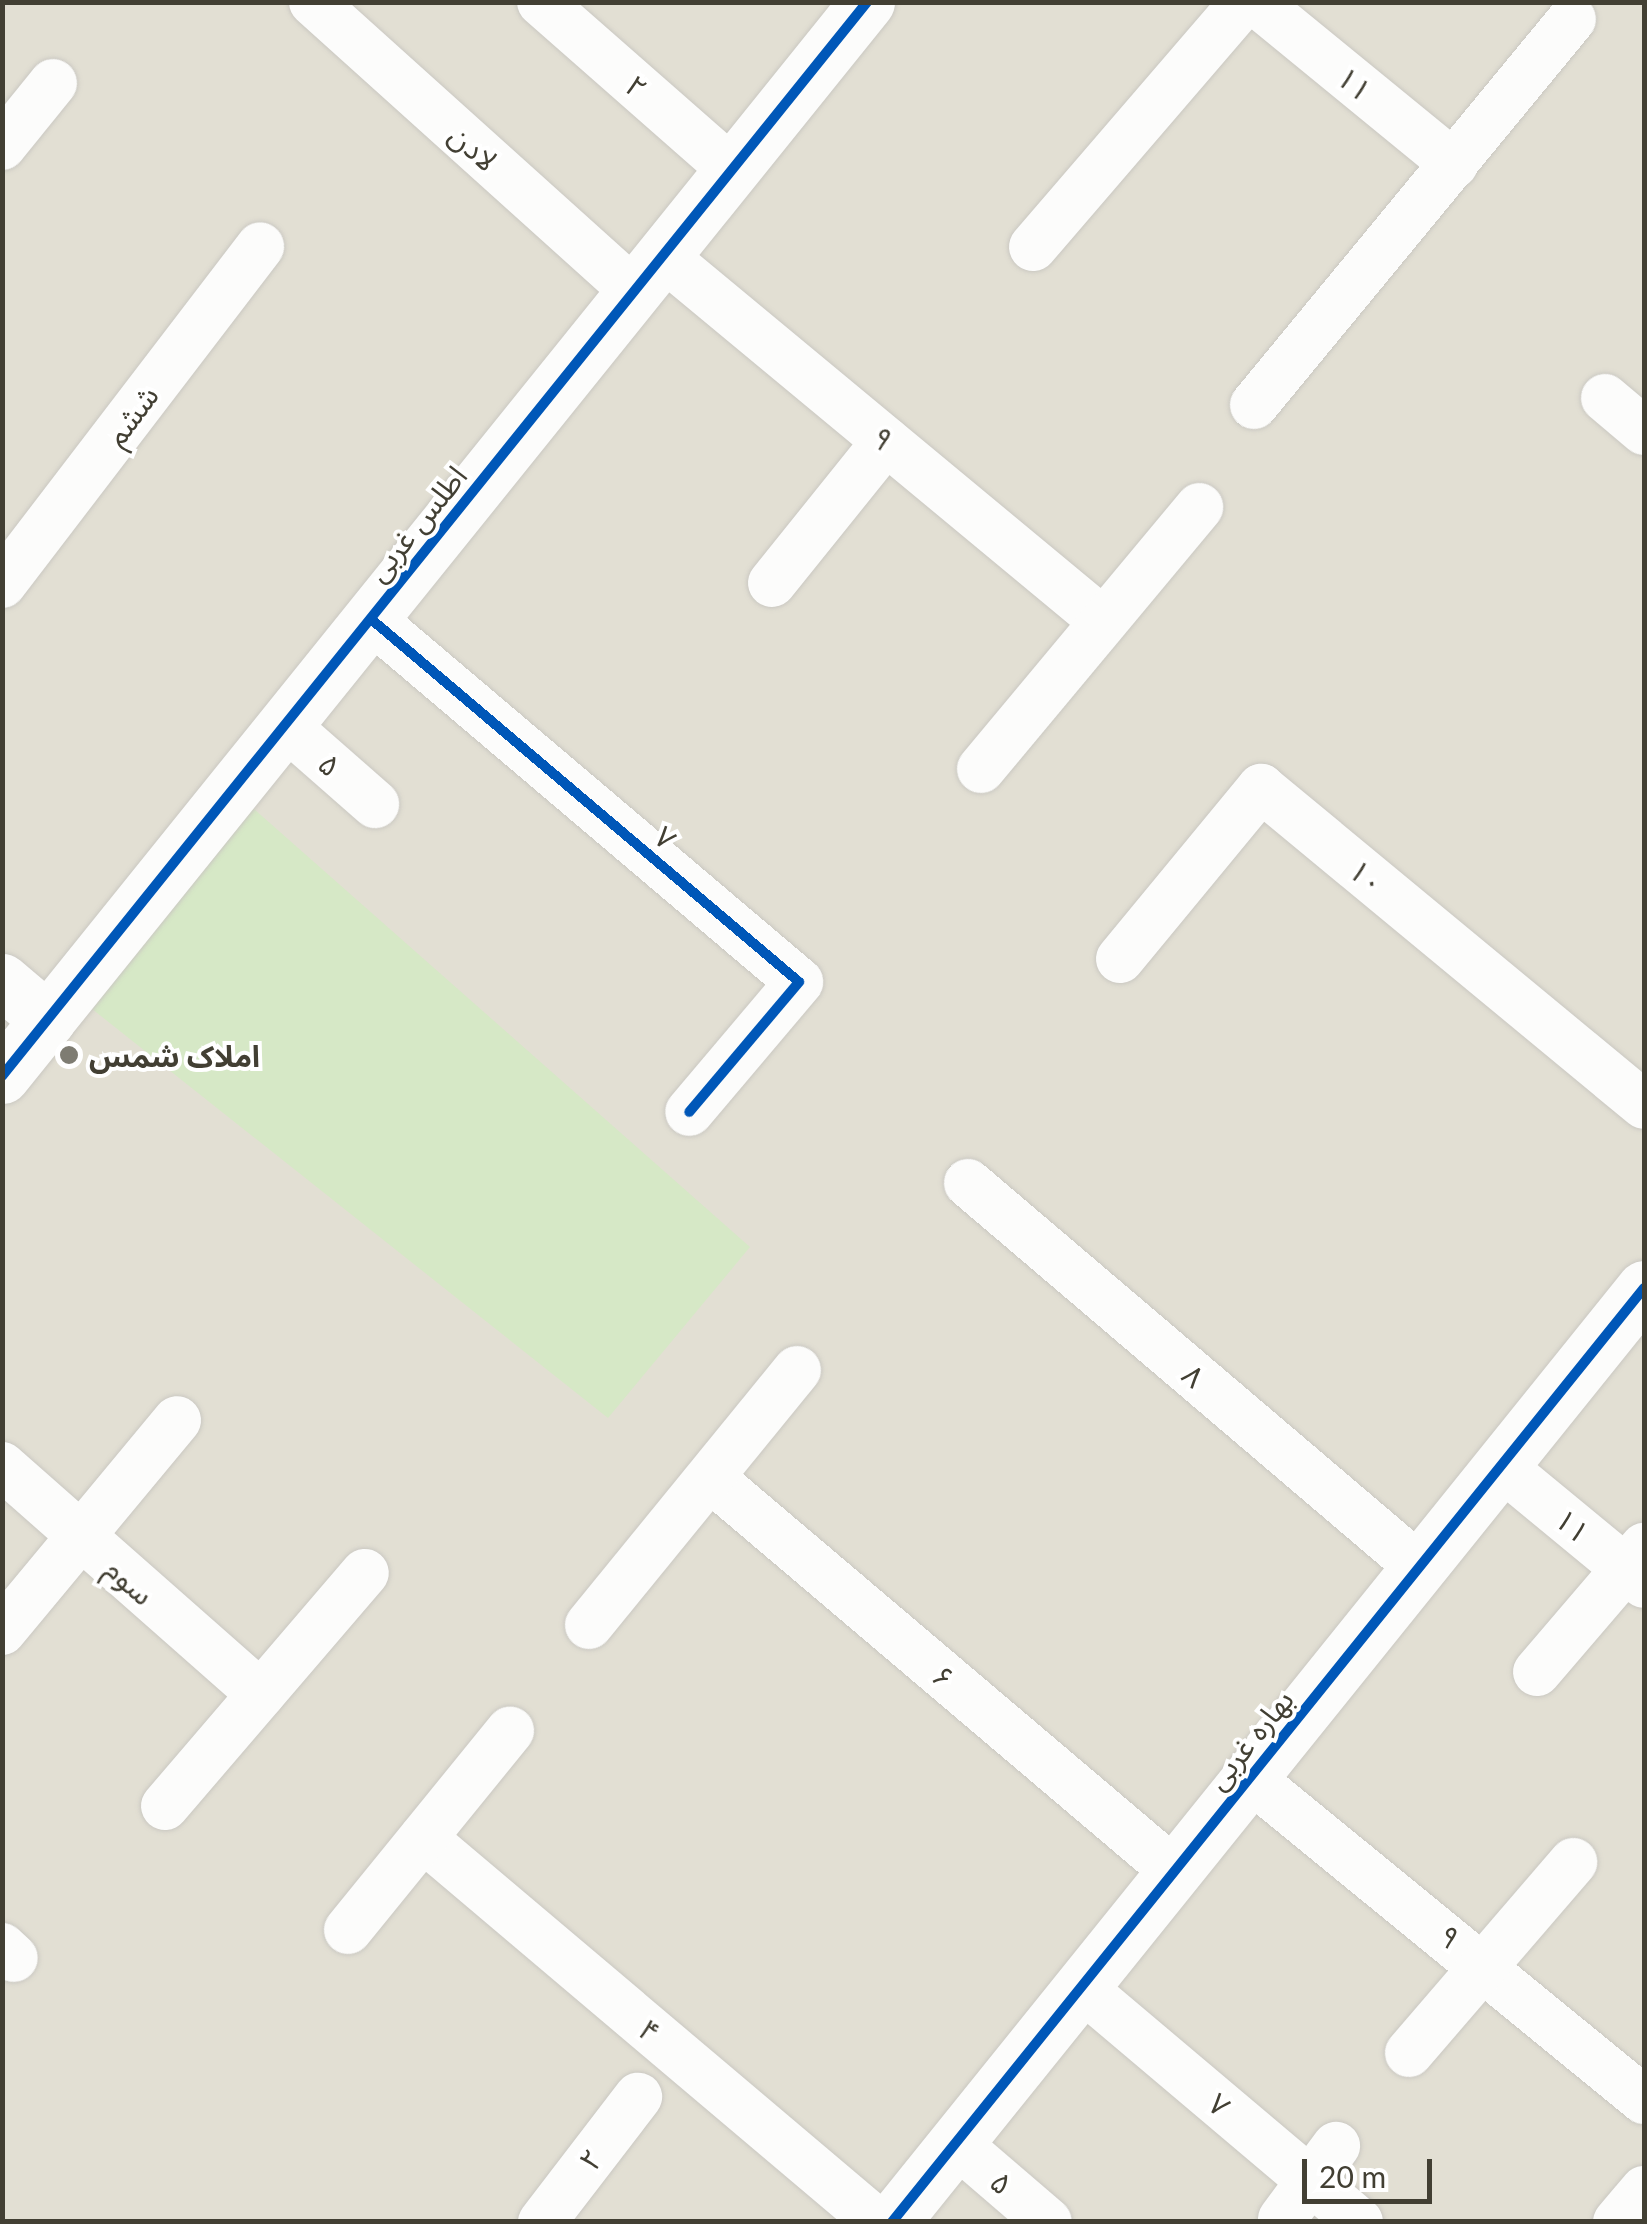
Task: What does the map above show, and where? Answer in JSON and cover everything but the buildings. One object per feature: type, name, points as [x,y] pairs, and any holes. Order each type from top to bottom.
[{"type":"street","name":"لادن","points":[[313,2],[649,274]]},
{"type":"street","name":"۲","points":[[542,2],[732,170]]},
{"type":"street","name":"اطلس غربی","points":[[2,1076],[868,2]]},
{"type":"street","points":[[1032,247],[1244,2]]},
{"type":"street","name":"۱۱","points":[[1256,2],[1454,164]]},
{"type":"street","points":[[1254,405],[1572,19]]},
{"type":"street","points":[[2,146],[53,83]]},
{"type":"street","name":"ششم","points":[[2,584],[260,246]]},
{"type":"street","name":"۹","points":[[649,274],[886,441],[1103,621]]},
{"type":"street","points":[[1605,398],[1644,431]]},
{"type":"street","points":[[772,583],[886,441]]},
{"type":"street","points":[[981,769],[1199,507]]},
{"type":"street","name":"۷","points":[[371,619],[799,982],[689,1112]]},
{"type":"street","name":"۵","points":[[285,725],[375,804]]},
{"type":"street","name":"۱۰","points":[[1120,960],[1261,788],[1644,1105]]},
{"type":"street","points":[[2,981],[48,1020]]},
{"type":"street","name":"۸","points":[[968,1183],[1420,1567]]},
{"type":"street","name":"بهاره غربی","points":[[892,2222],[1644,1288]]},
{"type":"street","points":[[589,1625],[714,1480],[798,1370]]},
{"type":"street","points":[[2,1631],[177,1420]]},
{"type":"street","name":"سوم","points":[[2,1466],[261,1694]]},
{"type":"street","name":"۱۱","points":[[1501,1466],[1638,1567]]},
{"type":"street","name":"۶","points":[[714,1480],[1174,1872]]},
{"type":"street","points":[[1537,1672],[1638,1567]]},
{"type":"street","points":[[165,1806],[365,1573]]},
{"type":"street","points":[[348,1930],[510,1730]]},
{"type":"street","name":"۹","points":[[1250,1778],[1484,1964],[1644,2100]]},
{"type":"street","name":"۴","points":[[423,1838],[877,2222]]},
{"type":"street","points":[[1410,2053],[1572,1862]]},
{"type":"street","name":"۷","points":[[1080,1988],[1323,2163],[1359,2222]]},
{"type":"street","name":"۲","points":[[542,2222],[638,2097]]},
{"type":"street","name":"۵","points":[[956,2143],[1048,2222]]},
{"type":"street","points":[[1282,2219],[1323,2163]]},
{"type":"street","points":[[1616,2222],[1644,2190]]},
{"type":"shaded area","points":[[3,3],[1644,3],[1644,2221],[3,2221]]},
{"type":"green space","points":[[245,801],[750,1247],[608,1418],[82,1001]]},
{"type":"cycle path","points":[[2,1076],[867,2]]},
{"type":"cycle path","points":[[371,619],[799,982],[689,1112]]},
{"type":"cycle path","points":[[892,2222],[1644,1288]]},
{"type":"place","name":"املاک شمس","points":[[69,1055]]}]
